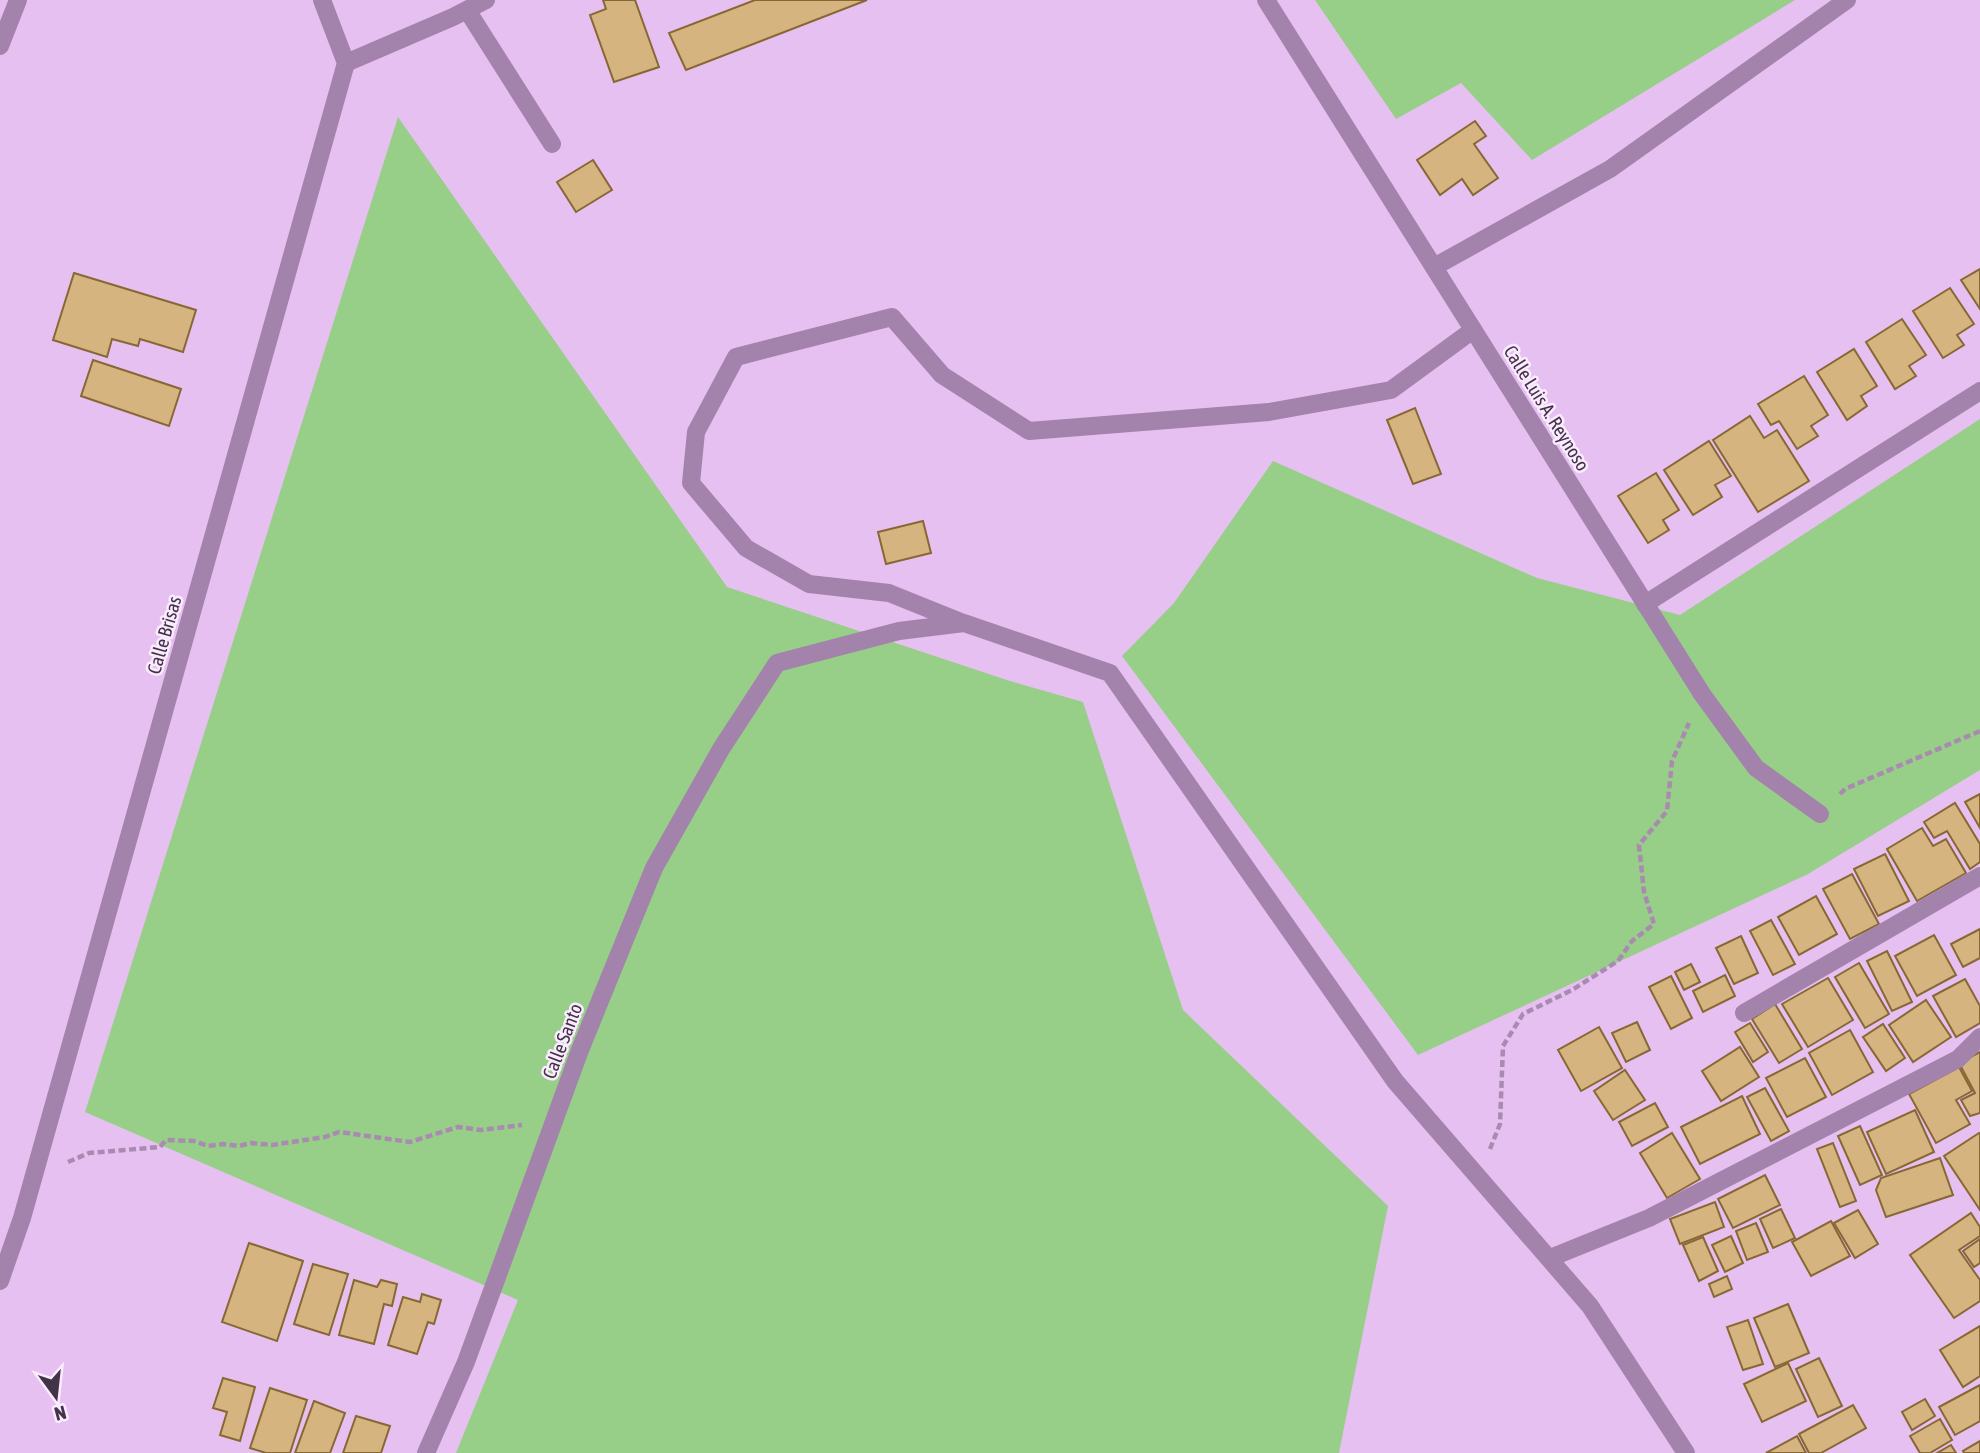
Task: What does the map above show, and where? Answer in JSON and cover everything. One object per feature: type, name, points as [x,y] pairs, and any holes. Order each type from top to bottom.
[{"type":"street","points":[[0,46],[18,0]]},
{"type":"street","points":[[322,0],[346,63],[486,0]]},
{"type":"street","name":"Calle Luis A. Reynoso","points":[[1266,0],[1702,694],[1756,768],[1820,814]]},
{"type":"street","points":[[1434,267],[1611,169],[1847,0]]},
{"type":"street","points":[[467,10],[552,144]]},
{"type":"street","name":"Calle Brisas","points":[[0,1282],[30,1189],[346,63]]},
{"type":"street","points":[[1473,330],[1391,390],[1269,412],[1029,431],[942,375],[892,317],[736,357],[696,432],[691,484],[747,548],[809,584],[889,593],[964,623],[1110,673],[1395,1081],[1590,1306],[1686,1453]]},
{"type":"street","points":[[1645,604],[1980,391]]},
{"type":"street","name":"Calle Santo","points":[[426,1453],[466,1362],[580,1050],[654,868],[721,749],[778,663],[899,631],[964,623]]},
{"type":"street","points":[[1744,1013],[1980,876]]},
{"type":"street","points":[[1550,1258],[1661,1212],[1958,1059],[1980,1037]]},
{"type":"path","points":[[1479,1179],[1500,1124],[1503,1046],[1523,1014],[1572,990],[1618,961],[1632,941],[1654,923],[1644,892],[1639,845],[1667,811],[1672,761],[1702,694]]},
{"type":"path","points":[[1820,814],[1845,789],[1980,731]]},
{"type":"path","points":[[30,1189],[72,1159],[89,1153],[160,1147],[166,1140],[194,1141],[208,1146],[239,1146],[251,1143],[272,1145],[325,1137],[339,1132],[410,1142],[458,1127],[503,1129],[554,1120]]},
{"type":"green space","points":[[1315,0],[1795,0],[1532,160],[1461,83],[1396,119]]},
{"type":"green space","points":[[398,117],[727,587],[1010,681],[1083,702],[1183,1010],[1388,1206],[1339,1453],[456,1453],[518,1300],[85,1112]]},
{"type":"green space","points":[[1980,419],[1980,770],[1808,874],[1418,1055],[1122,656],[1174,603],[1273,461],[1537,578],[1680,615]]},
{"type":"building","points":[[603,0],[635,0],[659,67],[614,82],[590,15],[606,9]]},
{"type":"building","points":[[755,0],[867,0],[686,70],[669,33]]},
{"type":"building","points":[[1475,121],[1486,136],[1474,144],[1498,178],[1473,195],[1462,179],[1440,195],[1417,160]]},
{"type":"building","points":[[593,160],[612,190],[576,212],[557,182]]},
{"type":"building","points":[[1980,269],[1980,309],[1961,280]]},
{"type":"building","points":[[74,273],[196,310],[183,352],[140,339],[138,346],[112,339],[107,357],[53,340]]},
{"type":"building","points":[[1950,288],[1974,324],[1957,335],[1964,345],[1943,358],[1913,311]]},
{"type":"building","points":[[1902,319],[1926,355],[1909,366],[1916,376],[1895,389],[1866,342]]},
{"type":"building","points":[[1854,349],[1877,386],[1861,396],[1867,406],[1847,420],[1817,372]]},
{"type":"building","points":[[93,360],[181,389],[169,426],[81,396]]},
{"type":"building","points":[[1804,376],[1828,415],[1811,426],[1818,436],[1797,449],[1779,421],[1771,425],[1758,404]]},
{"type":"building","points":[[1415,408],[1441,474],[1413,484],[1387,420]]},
{"type":"building","points":[[1750,416],[1764,438],[1777,430],[1809,481],[1758,512],[1713,440]]},
{"type":"building","points":[[1709,441],[1731,476],[1715,485],[1722,497],[1693,515],[1664,470]]},
{"type":"building","points":[[1656,473],[1679,510],[1663,520],[1669,530],[1648,543],[1618,496]]},
{"type":"building","points":[[923,521],[931,553],[886,564],[878,532]]},
{"type":"building","points":[[1980,794],[1980,828],[1965,802]]},
{"type":"building","points":[[1955,803],[1980,844],[1980,862],[1970,869],[1947,831],[1934,838],[1924,822]]},
{"type":"building","points":[[1922,828],[1933,846],[1946,839],[1966,873],[1917,901],[1887,849]]},
{"type":"building","points":[[1885,854],[1909,901],[1878,916],[1854,869]]},
{"type":"building","points":[[1852,874],[1879,924],[1850,939],[1823,889]]},
{"type":"building","points":[[1816,896],[1837,934],[1799,955],[1778,917]]},
{"type":"building","points":[[1771,920],[1795,964],[1773,975],[1750,931]]},
{"type":"building","points":[[1980,929],[1980,958],[1963,967],[1951,944]]},
{"type":"building","points":[[1934,935],[1956,975],[1917,996],[1895,956]]},
{"type":"building","points":[[1741,936],[1758,973],[1734,984],[1716,948]]},
{"type":"building","points":[[1887,951],[1912,1002],[1892,1011],[1867,961]]},
{"type":"building","points":[[1859,963],[1889,1014],[1865,1028],[1835,977]]},
{"type":"building","points":[[1691,964],[1700,982],[1684,990],[1675,972]]},
{"type":"building","points":[[1725,975],[1735,996],[1703,1012],[1693,991]]},
{"type":"building","points":[[1671,976],[1692,1018],[1671,1029],[1649,987]]},
{"type":"building","points":[[1828,978],[1853,1020],[1808,1047],[1782,1004]]},
{"type":"building","points":[[1965,979],[1980,1006],[1980,1023],[1956,1037],[1933,996]]},
{"type":"building","points":[[1926,1000],[1951,1037],[1913,1062],[1889,1025]]},
{"type":"building","points":[[1775,1004],[1802,1049],[1779,1063],[1752,1019]]},
{"type":"building","points":[[1637,1022],[1650,1050],[1626,1062],[1612,1033]]},
{"type":"building","points":[[1750,1023],[1768,1052],[1753,1062],[1735,1032]]},
{"type":"building","points":[[1883,1024],[1905,1058],[1886,1071],[1863,1037]]},
{"type":"building","points":[[1599,1027],[1622,1068],[1581,1091],[1558,1050]]},
{"type":"building","points":[[1850,1030],[1873,1072],[1832,1095],[1809,1053]]},
{"type":"building","points":[[1740,1047],[1759,1077],[1721,1101],[1702,1071]]},
{"type":"building","points":[[1980,1052],[1980,1113],[1970,1116],[1961,1100],[1975,1093],[1959,1063]]},
{"type":"building","points":[[1805,1058],[1826,1097],[1787,1117],[1766,1078]]},
{"type":"building","points":[[1959,1067],[1972,1091],[1956,1100],[1970,1124],[1936,1143],[1909,1094]]},
{"type":"building","points":[[1625,1070],[1645,1100],[1613,1120],[1594,1091]]},
{"type":"building","points":[[1765,1088],[1789,1131],[1771,1141],[1747,1097]]},
{"type":"building","points":[[1742,1096],[1760,1134],[1700,1164],[1681,1127]]},
{"type":"building","points":[[1655,1103],[1668,1127],[1632,1146],[1619,1122]]},
{"type":"building","points":[[1915,1110],[1934,1152],[1886,1174],[1867,1132]]},
{"type":"building","points":[[1860,1126],[1882,1175],[1860,1185],[1838,1136]]},
{"type":"building","points":[[1672,1133],[1700,1179],[1667,1198],[1640,1153]]},
{"type":"building","points":[[1980,1134],[1980,1210],[1944,1156]]},
{"type":"building","points":[[1833,1143],[1856,1201],[1840,1207],[1817,1149]]},
{"type":"building","points":[[1940,1158],[1953,1195],[1886,1217],[1876,1190],[1881,1178]]},
{"type":"building","points":[[1765,1175],[1780,1205],[1733,1228],[1718,1199]]},
{"type":"building","points":[[1715,1202],[1724,1227],[1680,1244],[1670,1219]]},
{"type":"building","points":[[1781,1209],[1795,1238],[1773,1248],[1760,1219]]},
{"type":"building","points":[[1858,1210],[1878,1244],[1855,1258],[1834,1223]]},
{"type":"building","points":[[1971,1213],[1980,1227],[1980,1236],[1959,1250],[1980,1280],[1980,1301],[1954,1318],[1910,1255]]},
{"type":"building","points":[[1831,1221],[1850,1256],[1811,1276],[1792,1242]]},
{"type":"building","points":[[1756,1223],[1768,1252],[1747,1260],[1736,1231]]},
{"type":"building","points":[[1731,1236],[1743,1263],[1725,1272],[1712,1245]]},
{"type":"building","points":[[1703,1237],[1718,1271],[1699,1281],[1683,1245]]},
{"type":"building","points":[[1980,1239],[1980,1263],[1974,1267],[1963,1251]]},
{"type":"building","points":[[249,1243],[303,1261],[277,1341],[222,1322]]},
{"type":"building","points":[[313,1264],[348,1274],[329,1335],[294,1324]]},
{"type":"building","points":[[1727,1276],[1732,1289],[1714,1297],[1709,1284]]},
{"type":"building","points":[[354,1280],[377,1287],[381,1280],[397,1284],[392,1306],[384,1304],[374,1344],[339,1335]]},
{"type":"building","points":[[422,1294],[441,1300],[434,1324],[428,1322],[417,1354],[388,1345],[403,1297],[420,1302]]},
{"type":"building","points":[[1788,1304],[1809,1353],[1775,1367],[1754,1318]]},
{"type":"building","points":[[1748,1320],[1763,1364],[1743,1370],[1727,1327]]},
{"type":"building","points":[[1980,1326],[1980,1376],[1963,1387],[1940,1350]]},
{"type":"building","points":[[1819,1358],[1842,1406],[1818,1417],[1796,1369]]},
{"type":"building","points":[[1788,1363],[1806,1401],[1762,1422],[1744,1384]]},
{"type":"building","points":[[223,1378],[255,1387],[240,1441],[220,1435],[227,1412],[213,1408]]},
{"type":"building","points":[[1980,1385],[1980,1421],[1955,1435],[1939,1407]]},
{"type":"building","points":[[270,1388],[307,1400],[290,1453],[266,1453],[250,1448]]},
{"type":"building","points":[[1925,1399],[1935,1416],[1912,1430],[1902,1412]]},
{"type":"building","points":[[314,1401],[345,1413],[330,1453],[295,1453]]},
{"type":"building","points":[[1853,1405],[1866,1428],[1821,1453],[1809,1453],[1799,1434]]},
{"type":"building","points":[[356,1416],[390,1426],[381,1453],[343,1453]]},
{"type":"building","points":[[1940,1419],[1952,1440],[1930,1453],[1920,1453],[1910,1436]]},
{"type":"building","points":[[1797,1436],[1806,1453],[1766,1453]]},
{"type":"building","points":[[1980,1441],[1980,1453],[1964,1453],[1963,1451]]},
{"type":"building","points":[[1951,1445],[1956,1453],[1937,1453]]}]
